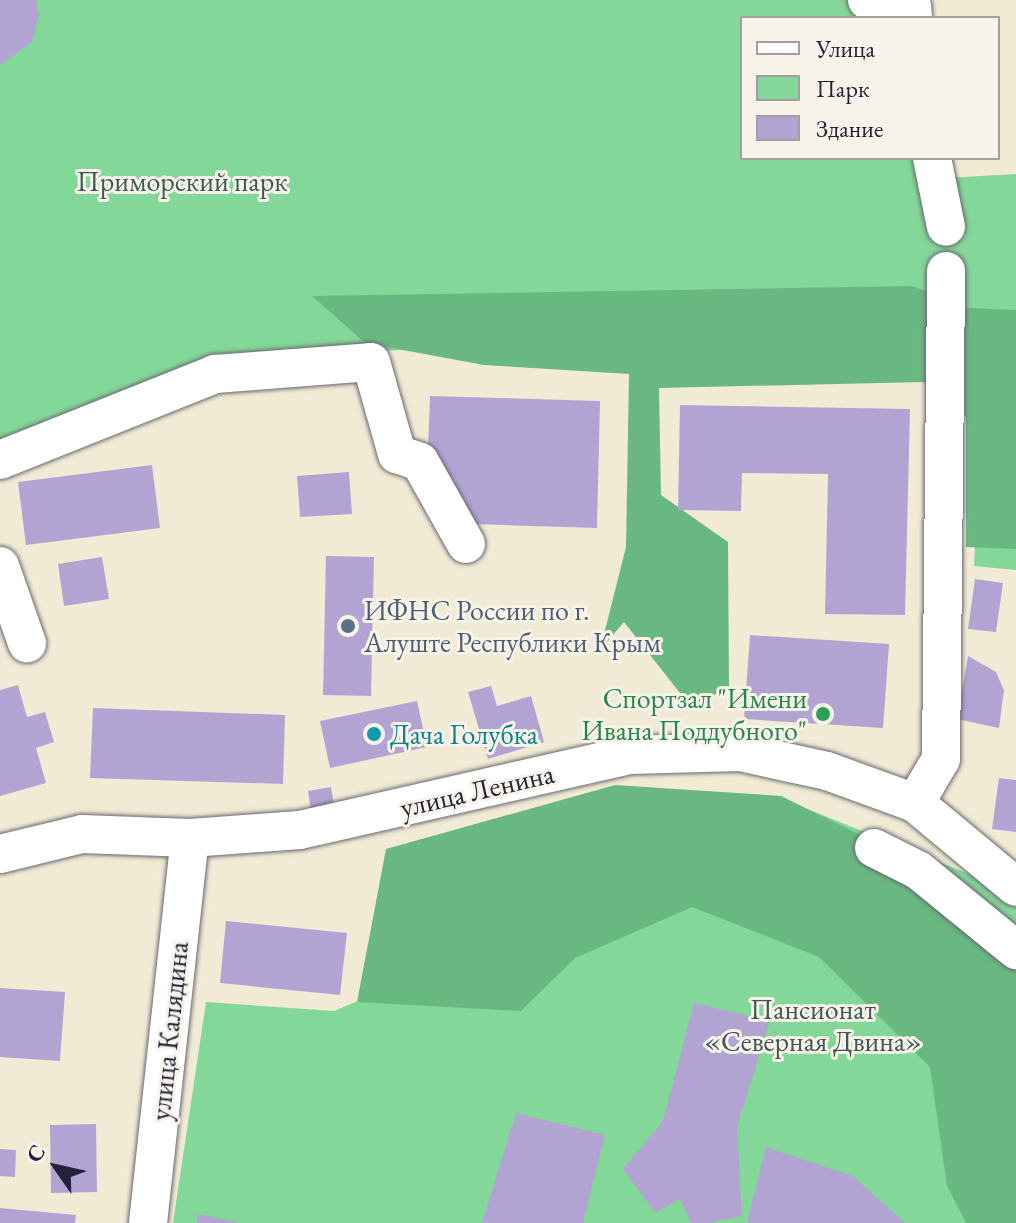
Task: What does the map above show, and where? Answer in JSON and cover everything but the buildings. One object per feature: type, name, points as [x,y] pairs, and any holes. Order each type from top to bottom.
[{"type":"street","points":[[867,0],[912,6],[913,16]]},
{"type":"street","points":[[932,160],[946,227]]},
{"type":"street","points":[[915,803],[941,759],[946,271]]},
{"type":"street","points":[[0,460],[215,374],[371,362],[397,454],[420,462],[466,544]]},
{"type":"street","points":[[0,566],[27,643]]},
{"type":"street","name":"улица Ленина","points":[[0,854],[82,834],[190,838],[300,830],[629,755],[740,752],[827,771],[915,803],[1016,887]]},
{"type":"street","name":"улица Калядина","points":[[148,1223],[190,838]]},
{"type":"street","points":[[874,848],[918,870],[1016,950]]},
{"type":"green space","name":"Приморский парк","points":[[0,0],[923,0],[926,16],[740,16],[740,160],[943,160],[945,178],[1016,174],[1016,570],[974,566],[986,322],[213,359],[0,444]]},
{"type":"green space","points":[[912,286],[969,308],[1016,310],[1016,549],[966,547],[966,416],[924,382],[659,388],[661,495],[728,542],[729,687],[691,707],[624,622],[600,650],[626,547],[629,374],[484,365],[365,343],[312,296]]},
{"type":"green space","points":[[615,785],[781,796],[932,870],[1016,943],[1016,1223],[966,1223],[947,1186],[930,1067],[819,957],[692,907],[575,958],[521,1011],[357,1002],[386,849]]},
{"type":"green space","name":"Пансионат «Северная Двина»","points":[[810,810],[1016,893],[1016,1223],[173,1223],[206,1002],[334,1011]]},
{"type":"place","name":"ИФНС России по г. Алуште Республики Крым","points":[[348,626]]},
{"type":"place","name":"Спортзал \"Имени Ивана Поддубного\"","points":[[823,714]]},
{"type":"place","name":"Дача Голубка","points":[[374,734]]}]
